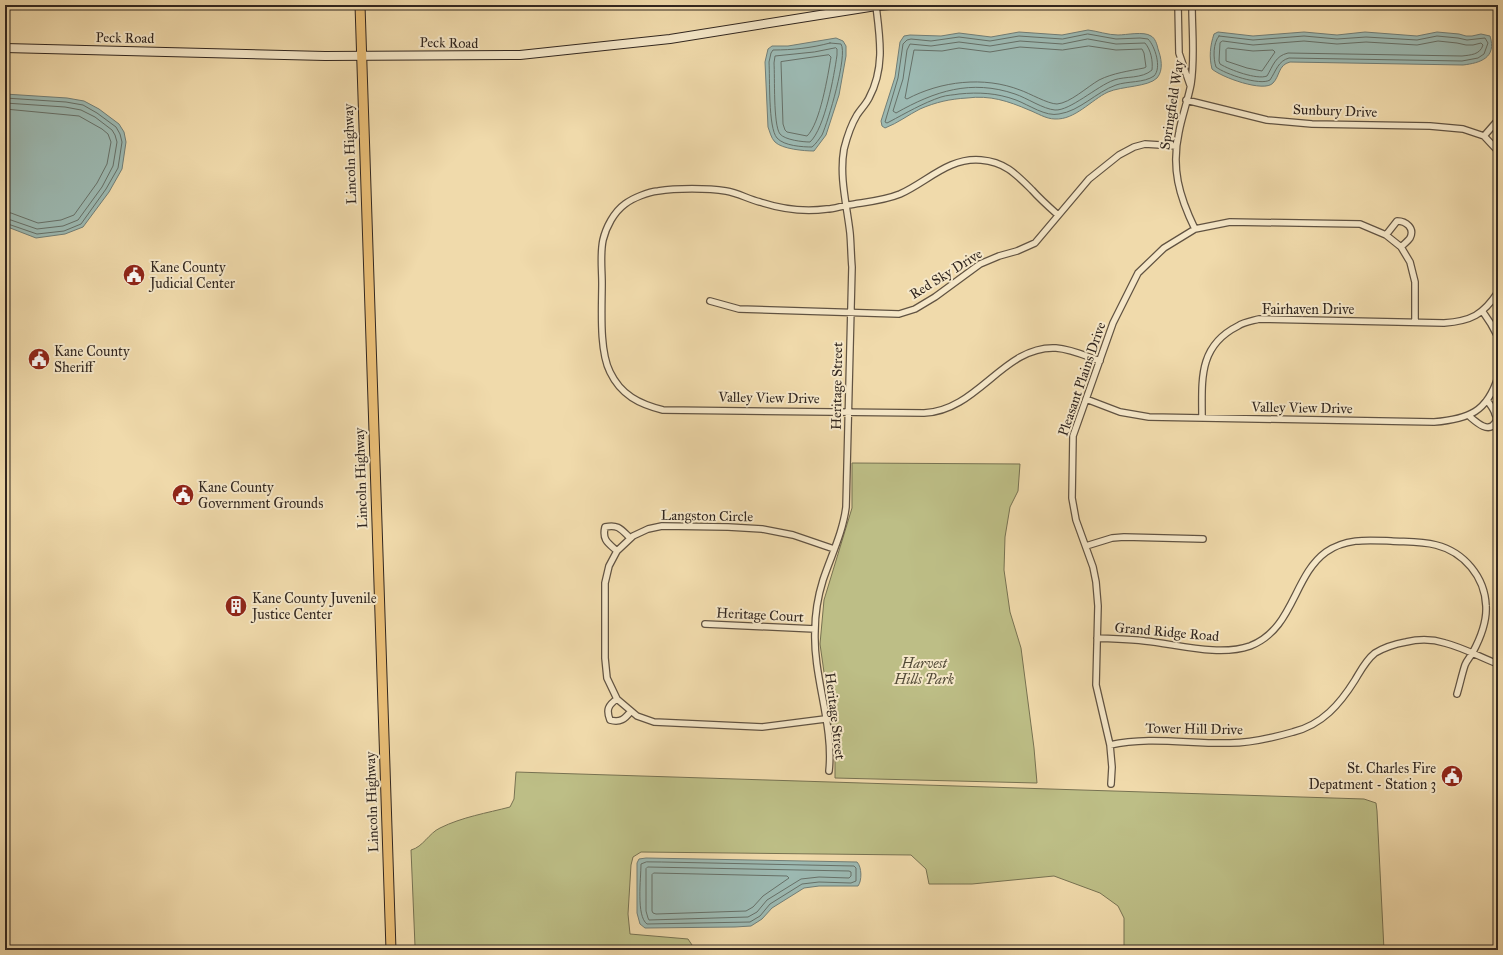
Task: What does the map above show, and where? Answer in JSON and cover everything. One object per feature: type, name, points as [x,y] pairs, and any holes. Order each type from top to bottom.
[{"type":"main road","name":"Lincoln Highway","points":[[360,5],[391,950]]},
{"type":"street","name":"Peck Road","points":[[5,48],[318,55],[361,54],[477,56],[539,54],[670,39],[890,5]]},
{"type":"street","points":[[1178,5],[1179,53],[1190,86]]},
{"type":"street","name":"Springfield Way","points":[[1192,5],[1192,65],[1190,86],[1176,146],[1175,165],[1177,182],[1186,210],[1195,229]]},
{"type":"street","name":"Heritage Street","points":[[829,771],[830,751],[816,656],[815,630],[820,590],[843,524],[846,507],[852,267],[843,169],[844,149],[856,116],[869,99],[877,80],[881,47],[876,6]]},
{"type":"street","name":"Sunbury Drive","points":[[1186,100],[1267,120],[1312,124],[1430,126],[1463,129],[1484,136],[1498,150]]},
{"type":"street","points":[[1484,136],[1498,120]]},
{"type":"street","name":"Red Sky Drive","points":[[710,301],[739,309],[899,314],[914,309],[935,298],[980,264],[1035,243],[1089,179],[1119,155],[1134,147],[1145,144],[1176,146]]},
{"type":"street","name":"Valley View Drive","points":[[1058,215],[1011,170],[996,163],[980,160],[953,164],[901,194],[886,199],[828,209],[801,210],[778,208],[742,195],[709,189],[656,191],[640,196],[625,204],[616,212],[606,232],[602,247],[603,342],[606,363],[610,373],[619,386],[630,396],[644,405],[663,410],[924,413],[944,410],[967,397],[1019,357],[1031,352],[1042,349],[1056,348],[1068,350],[1100,361]]},
{"type":"street","points":[[1386,235],[1397,221],[1408,224],[1411,234],[1401,247]]},
{"type":"street","name":"Pleasant Plains Drive","points":[[1112,784],[1110,745],[1096,685],[1097,589],[1095,575],[1074,509],[1071,482],[1072,436],[1113,323],[1138,273],[1164,248],[1195,229],[1230,222],[1354,223],[1371,228],[1386,235],[1401,247],[1410,262],[1415,282],[1415,322]]},
{"type":"street","points":[[1498,292],[1483,312],[1492,324],[1498,337]]},
{"type":"street","name":"Fairhaven Drive","points":[[1202,418],[1202,374],[1207,358],[1214,345],[1225,334],[1239,325],[1259,320],[1444,323],[1461,322],[1483,312]]},
{"type":"street","name":"Valley View Drive","points":[[1086,399],[1120,412],[1167,418],[1434,422],[1452,421],[1469,416],[1475,412],[1487,400],[1498,377]]},
{"type":"street","points":[[1469,416],[1478,424],[1488,427],[1492,426],[1496,419],[1496,415],[1487,400]]},
{"type":"street","points":[[617,551],[605,541],[603,533],[605,527],[613,525],[621,528],[630,538]]},
{"type":"street","name":"Langston Circle","points":[[825,719],[762,727],[654,722],[637,716],[617,699],[607,678],[604,658],[604,583],[609,566],[617,551],[630,538],[648,529],[662,526],[728,526],[762,529],[793,535],[834,549]]},
{"type":"street","points":[[1086,546],[1104,540],[1124,537],[1202,539]]},
{"type":"street","name":"Grand Ridge Road","points":[[1097,638],[1140,640],[1186,648],[1216,650],[1238,649],[1251,645],[1268,635],[1278,626],[1313,564],[1325,552],[1344,544],[1356,541],[1371,540],[1435,545],[1452,551],[1469,564],[1481,583],[1486,605],[1483,631],[1466,664],[1457,694]]},
{"type":"street","name":"Heritage Court","points":[[705,624],[815,630]]},
{"type":"street","name":"Tower Hill Drive","points":[[1110,745],[1139,740],[1232,743],[1254,741],[1293,732],[1314,724],[1329,714],[1345,696],[1369,659],[1375,654],[1386,647],[1413,640],[1430,640],[1446,643],[1473,652],[1498,664]]},
{"type":"street","points":[[617,699],[607,708],[607,714],[610,720],[616,722],[622,720],[631,711]]},
{"type":"green space","name":"Harvest Hills Park","points":[[852,463],[1020,464],[1018,491],[1010,507],[1005,537],[1004,570],[1010,612],[1021,648],[1037,783],[835,778],[835,750],[820,644],[824,600],[852,508]]},
{"type":"green space","points":[[516,772],[1364,799],[1376,803],[1384,950],[1124,950],[1124,918],[1118,906],[1100,893],[1054,876],[972,884],[929,884],[926,869],[911,855],[641,852],[633,857],[631,865],[628,914],[630,934],[688,939],[693,950],[436,950],[415,946],[411,850],[419,846],[436,830],[448,824],[510,807],[514,799]]},
{"type":"water","points":[[1088,30],[1114,35],[1140,33],[1151,36],[1156,41],[1160,56],[1161,71],[1159,75],[1153,81],[1148,83],[1108,92],[1076,113],[1062,118],[1048,118],[1014,104],[991,98],[975,97],[937,103],[920,109],[885,128],[882,126],[881,121],[895,77],[900,42],[904,36],[941,36],[959,33],[991,37],[1019,32],[1062,35]]},
{"type":"water","points":[[1218,32],[1253,36],[1304,32],[1337,35],[1365,32],[1417,36],[1437,32],[1466,36],[1481,34],[1490,36],[1492,43],[1491,50],[1486,58],[1475,63],[1463,65],[1290,62],[1286,63],[1281,68],[1273,83],[1268,86],[1261,86],[1233,80],[1212,69],[1210,60],[1211,47],[1214,34]]},
{"type":"water","points":[[836,38],[843,41],[846,46],[846,56],[839,95],[826,135],[814,151],[793,149],[778,144],[772,139],[768,127],[765,62],[768,49],[772,46],[788,46]]},
{"type":"water","points":[[5,94],[67,98],[84,101],[99,109],[119,124],[124,132],[126,142],[122,169],[109,192],[83,227],[65,234],[36,238],[5,226]]},
{"type":"water","points":[[639,859],[857,862],[861,870],[861,878],[858,886],[819,886],[804,888],[772,908],[762,919],[751,926],[645,928],[640,924],[637,913],[637,863]]},
{"type":"place","name":"Kane County Judicial Center","points":[[134,275]]},
{"type":"place","name":"Kane County Sheriff","points":[[39,359]]},
{"type":"place","name":"Kane County Government Grounds","points":[[183,495]]},
{"type":"place","name":"Kane County Juvenile Justice Center","points":[[236,606]]},
{"type":"place","name":"St. Charles Fire Depatment - Station 3","points":[[1452,776]]}]
